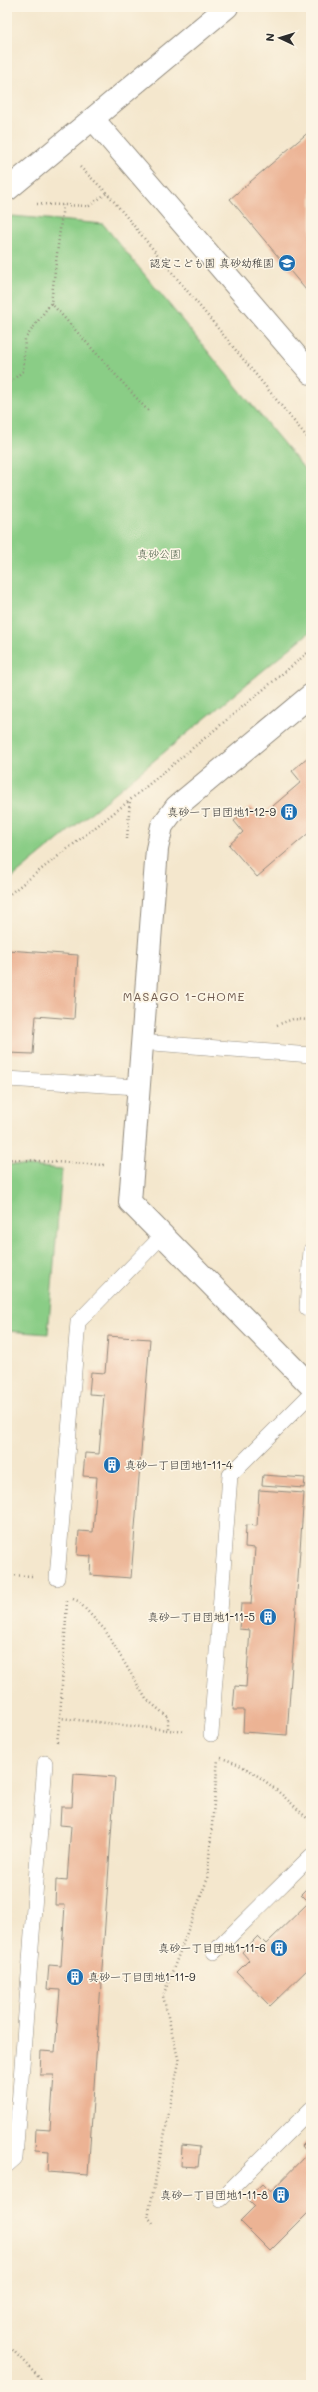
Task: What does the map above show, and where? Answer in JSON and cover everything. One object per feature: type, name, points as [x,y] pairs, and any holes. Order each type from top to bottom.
[{"type":"street","points":[[7,190],[226,7]]},
{"type":"street","points":[[92,119],[311,373]]},
{"type":"street","points":[[311,695],[176,806],[162,826],[157,849],[140,1042],[130,1202],[311,1386]]},
{"type":"lane","points":[[140,1042],[311,1055]]},
{"type":"lane","points":[[7,1079],[137,1087]]},
{"type":"lane","points":[[57,1578],[78,1322],[162,1236]]},
{"type":"lane","points":[[307,1308],[311,1250]]},
{"type":"lane","points":[[211,1734],[230,1475],[311,1394]]},
{"type":"lane","points":[[7,2165],[15,2158],[45,1764]]},
{"type":"lane","points":[[214,1952],[311,1856]]},
{"type":"lane","points":[[221,2199],[311,2109]]},
{"type":"path","points":[[75,166],[81,168],[107,193],[311,442]]},
{"type":"path","points":[[34,204],[89,206],[107,193]]},
{"type":"path","points":[[7,385],[23,371],[25,339],[51,302],[63,205]]},
{"type":"path","points":[[51,302],[150,413]]},
{"type":"path","points":[[7,896],[130,800]]},
{"type":"path","points":[[7,1159],[106,1165]]},
{"type":"path","points":[[153,2223],[148,2218],[179,2062],[163,1996],[207,1880],[218,1757],[211,1734],[168,1731],[60,1718],[67,1596],[78,1601],[106,1630],[146,1699],[168,1717],[168,1731]]},
{"type":"path","points":[[218,1757],[241,1766],[268,1784],[287,1798],[311,1822]]},
{"type":"path","points":[[7,2344],[46,2385]]},
{"type":"green space","name":"真砂公園","points":[[12,216],[103,224],[311,477],[311,631],[7,882],[7,220]]},
{"type":"green space","points":[[7,1164],[62,1169],[48,1334],[7,1331]]},
{"type":"building","name":"認定こども園 真砂幼稚園","points":[[311,130],[311,296],[230,199]]},
{"type":"building","name":"真砂一丁目団地1-12-9","points":[[310,755],[311,831],[257,877],[229,845],[243,832],[234,821],[251,806],[260,817],[301,782],[292,771]]},
{"type":"building","points":[[7,950],[78,955],[74,1019],[36,1016],[33,1054],[7,1053]]},
{"type":"building","name":"真砂一丁目団地1-11-4","points":[[108,1336],[150,1339],[131,1578],[90,1575],[91,1556],[77,1555],[79,1531],[93,1532],[97,1477],[83,1476],[85,1453],[99,1454],[104,1395],[89,1394],[91,1372],[105,1373]]},
{"type":"building","points":[[263,1475],[305,1478],[304,1488],[262,1485]]},
{"type":"building","name":"真砂一丁目団地1-11-5","points":[[259,1490],[304,1493],[287,1735],[243,1732],[244,1710],[233,1710],[235,1686],[246,1687],[250,1630],[239,1629],[241,1604],[251,1604],[255,1548],[245,1547],[246,1525],[257,1526]]},
{"type":"building","name":"真砂一丁目団地1-11-9","points":[[74,1774],[115,1777],[88,2175],[48,2172],[49,2151],[35,2150],[36,2129],[50,2130],[54,2075],[40,2075],[41,2051],[55,2052],[60,1990],[47,1989],[49,1965],[61,1966],[65,1905],[55,1905],[56,1880],[67,1881],[71,1826],[60,1825],[61,1807],[72,1807]]},
{"type":"building","name":"真砂一丁目団地1-11-6","points":[[311,1884],[311,1966],[270,2006],[237,1972],[249,1960],[242,1952],[258,1936],[266,1944],[309,1902],[301,1894]]},
{"type":"building","name":"真砂一丁目団地1-11-8","points":[[311,2137],[311,2210],[270,2251],[240,2221],[255,2206],[247,2198],[262,2184],[270,2192],[308,2153],[302,2146]]},
{"type":"building","points":[[182,2145],[200,2147],[198,2167],[181,2166]]},
{"type":"place","name":"認定こども園 真砂幼稚園","points":[[287,263]]},
{"type":"place","name":"真砂一丁目団地1-12-9","points":[[289,812]]},
{"type":"place","name":"真砂一丁目団地1-11-4","points":[[112,1465]]},
{"type":"place","name":"真砂一丁目団地1-11-5","points":[[268,1617]]},
{"type":"place","name":"真砂一丁目団地1-11-6","points":[[279,1948]]},
{"type":"place","name":"真砂一丁目団地1-11-9","points":[[75,1977]]},
{"type":"place","name":"真砂一丁目団地1-11-8","points":[[281,2195]]},
{"type":"district","name":"MASAGO 1-CHOME","points":[[184,997]]}]
